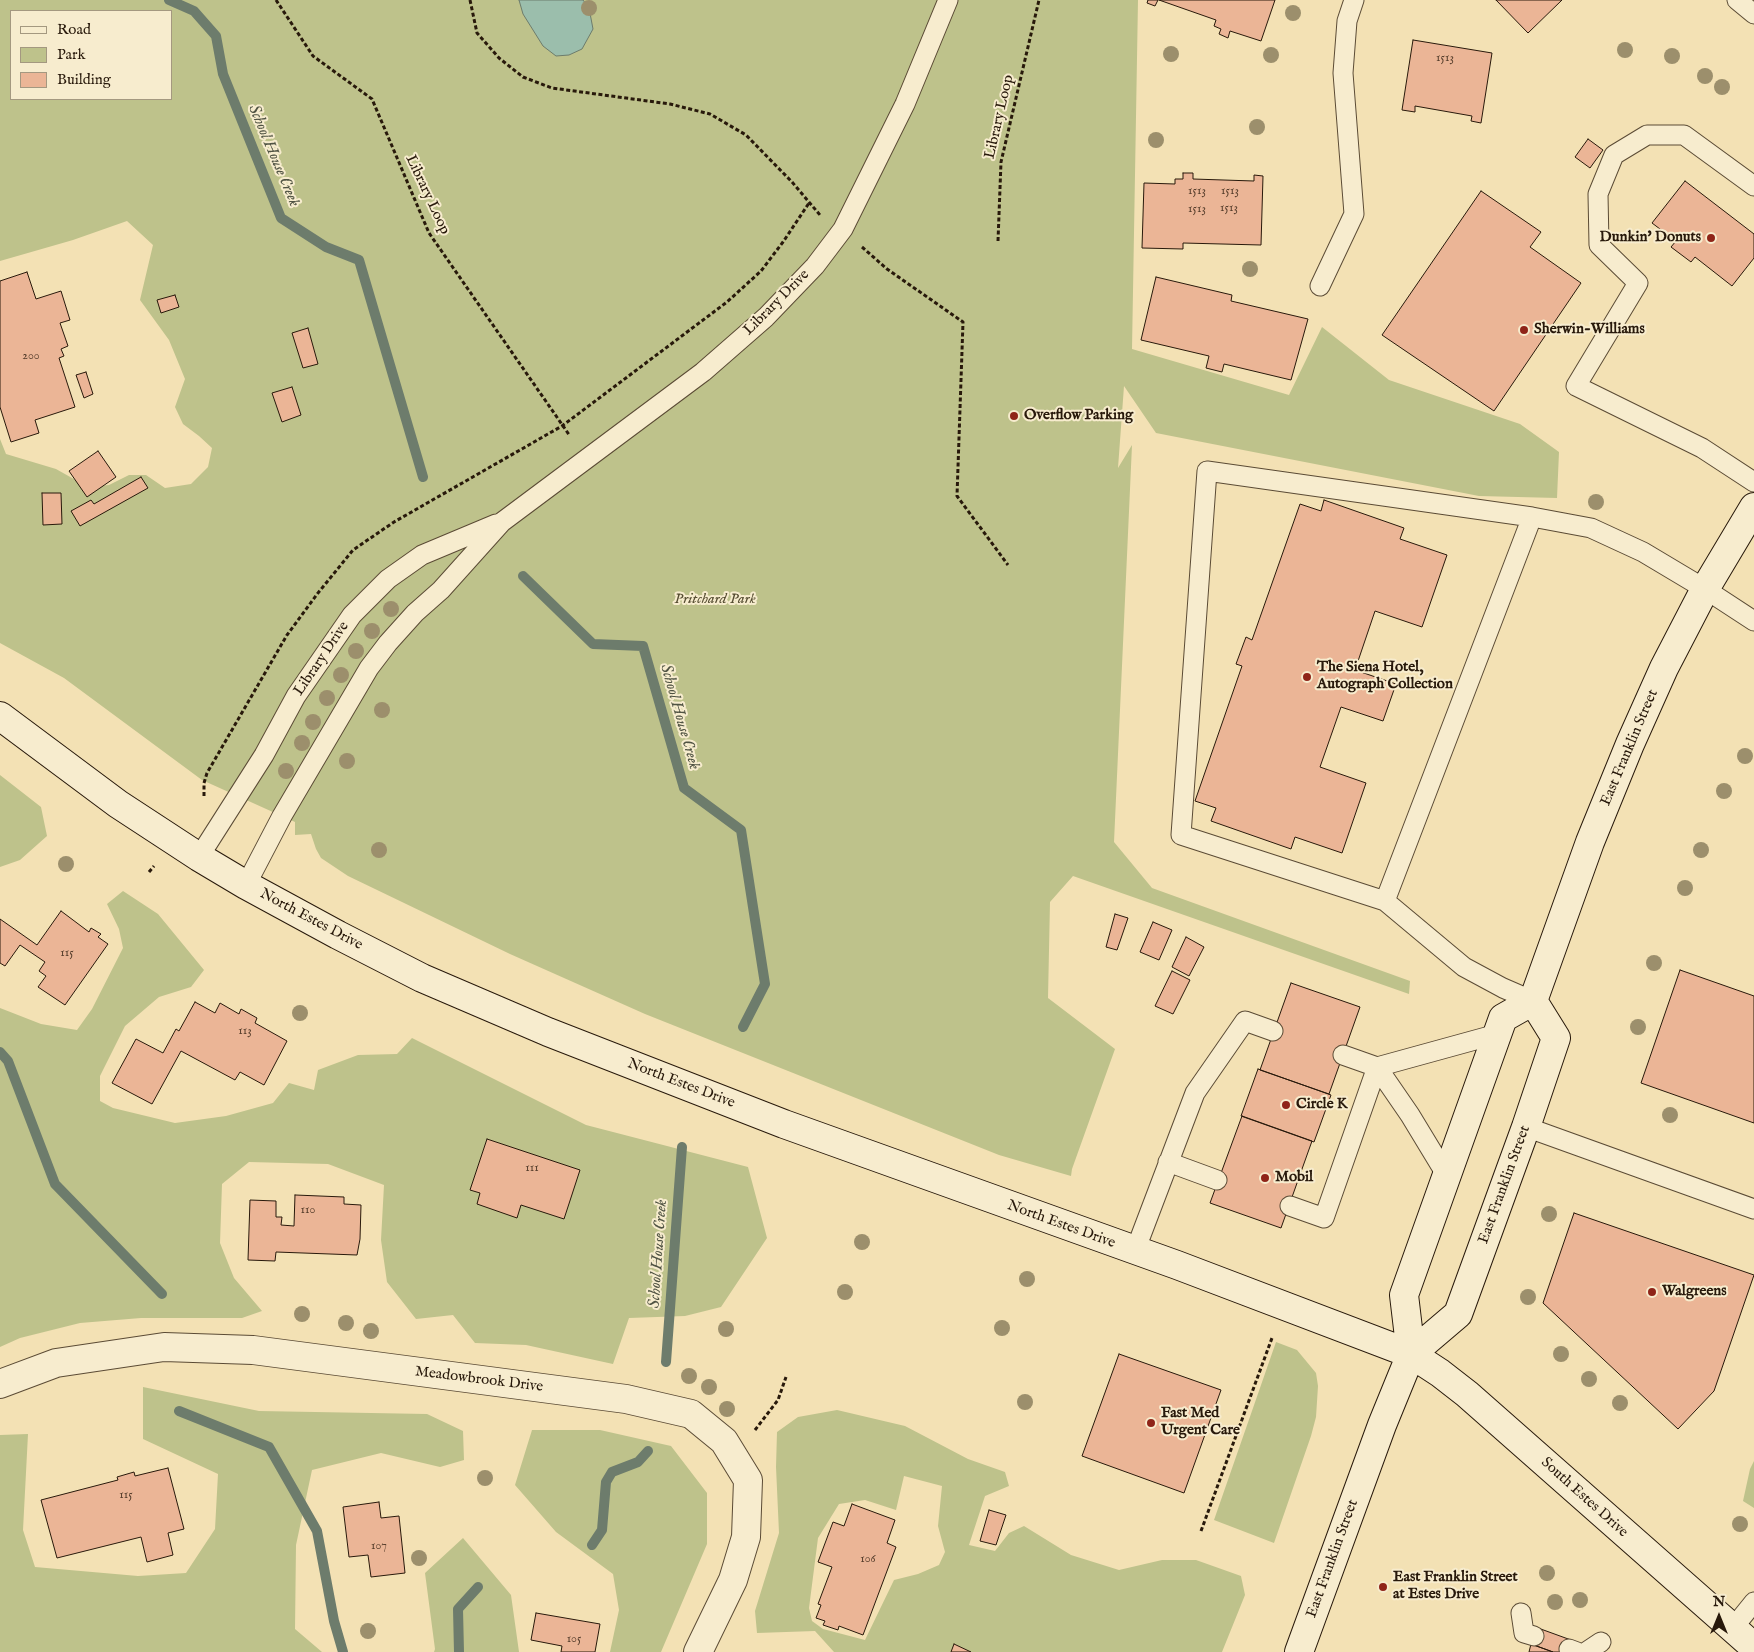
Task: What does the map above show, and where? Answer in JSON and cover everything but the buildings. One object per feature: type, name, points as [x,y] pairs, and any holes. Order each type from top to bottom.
[{"type":"main road","name":"East Franklin Street","points":[[1411,1354],[1404,1295],[1503,1018],[1533,1001],[1590,842],[1630,744],[1664,668],[1705,588],[1754,507]]},
{"type":"main road","name":"North Estes Drive","points":[[0,716],[118,804],[199,857],[246,885],[422,978],[548,1032],[784,1124],[1135,1251],[1411,1354]]},
{"type":"main road","name":"East Franklin Street","points":[[1299,1652],[1382,1425],[1411,1354],[1458,1314],[1526,1127],[1556,1038],[1533,1001]]},
{"type":"main road","name":"Meadowbrook Drive","points":[[0,1384],[56,1363],[164,1347],[253,1350],[626,1399],[692,1414],[724,1441],[748,1480],[746,1537],[733,1580],[698,1652]]},
{"type":"main road","name":"South Estes Drive","points":[[1411,1354],[1467,1394],[1754,1647]]},
{"type":"lane","name":"Library Drive","points":[[246,885],[282,816],[369,668],[415,613],[441,590],[502,522],[703,372],[766,317],[815,266],[843,229],[904,104],[948,0]]},
{"type":"lane","points":[[1320,286],[1354,214],[1343,73],[1347,21],[1354,0]]},
{"type":"lane","points":[[1737,0],[1754,14]]},
{"type":"lane","points":[[1754,186],[1684,135],[1647,135],[1614,155],[1598,194],[1599,245],[1638,282],[1576,386],[1702,448],[1754,482]]},
{"type":"lane","points":[[1533,1001],[1503,988],[1464,967],[1385,901],[1181,835],[1207,472],[1532,517],[1591,528],[1643,552],[1705,588],[1754,621]]},
{"type":"lane","points":[[1385,901],[1532,517]]},
{"type":"lane","name":"Library Drive","points":[[199,857],[264,755],[301,688],[352,615],[388,579],[422,556],[502,522]]},
{"type":"lane","points":[[1135,1251],[1195,1093],[1245,1021],[1273,1031]]},
{"type":"lane","points":[[1343,1055],[1377,1067],[1498,1034]]},
{"type":"lane","points":[[1377,1067],[1410,1115],[1447,1176]]},
{"type":"lane","points":[[1290,1206],[1324,1218],[1377,1067]]},
{"type":"lane","points":[[1526,1127],[1754,1209]]},
{"type":"lane","points":[[1168,1162],[1216,1180]]},
{"type":"lane","points":[[1733,1628],[1754,1602]]},
{"type":"lane","points":[[1521,1613],[1524,1633],[1534,1636]]},
{"type":"path","name":"Library Loop","points":[[276,0],[313,56],[372,99],[429,233],[586,459]]},
{"type":"path","points":[[470,0],[478,33],[499,58],[523,77],[552,88],[670,104],[710,114],[746,135],[792,182],[821,217],[843,229],[887,269],[963,322],[957,496],[1008,565]]},
{"type":"path","name":"Library Loop","points":[[998,241],[1001,162],[1039,0]]},
{"type":"path","points":[[204,797],[207,773],[287,636],[318,593],[354,550],[394,522],[562,426],[727,302],[761,271],[809,202]]},
{"type":"path","points":[[1201,1531],[1272,1338]]},
{"type":"path","points":[[728,1448],[758,1428],[778,1400],[786,1377]]},
{"type":"green space","name":"Pritchard Park","points":[[0,0],[1138,0],[1132,349],[1289,395],[1322,327],[1389,380],[1520,424],[1559,452],[1557,498],[1479,496],[1156,433],[1124,386],[1118,468],[1132,445],[1114,842],[1152,888],[1410,981],[1409,994],[1073,876],[1050,902],[1048,998],[1115,1049],[1071,1176],[999,1155],[645,1014],[510,954],[348,876],[321,858],[311,834],[295,835],[295,822],[202,780],[64,678],[0,643],[0,439],[6,454],[56,469],[88,487],[109,485],[129,475],[146,475],[165,488],[191,484],[208,467],[212,448],[183,424],[175,407],[185,379],[169,340],[140,300],[153,245],[127,221],[73,240],[0,261]]},
{"type":"green space","points":[[0,775],[41,807],[47,836],[20,860],[0,867]]},
{"type":"green space","points":[[123,891],[158,914],[204,970],[191,987],[159,997],[125,1026],[100,1076],[100,1101],[113,1108],[175,1123],[226,1116],[273,1103],[289,1083],[314,1090],[318,1070],[358,1055],[397,1054],[412,1038],[586,1125],[748,1167],[767,1238],[721,1307],[685,1316],[629,1318],[613,1364],[526,1345],[475,1343],[453,1315],[416,1319],[387,1282],[381,1240],[384,1185],[328,1164],[249,1162],[222,1184],[220,1243],[234,1278],[262,1311],[242,1318],[141,1318],[80,1323],[20,1338],[0,1347],[0,1008],[41,1024],[77,1030],[92,1009],[123,948],[119,929],[107,904]]},
{"type":"green space","points":[[1276,1342],[1297,1350],[1316,1373],[1318,1386],[1316,1417],[1311,1436],[1274,1543],[1214,1520]]},
{"type":"green space","points":[[143,1387],[259,1411],[427,1414],[463,1431],[464,1460],[440,1467],[381,1453],[312,1470],[296,1545],[295,1629],[322,1652],[0,1652],[0,1435],[28,1434],[23,1530],[35,1567],[138,1576],[186,1573],[215,1529],[218,1474],[143,1439]]},
{"type":"green space","points":[[837,1410],[905,1426],[968,1459],[1005,1472],[1009,1486],[985,1496],[969,1545],[995,1551],[1009,1533],[1024,1526],[1071,1555],[1119,1570],[1162,1560],[1196,1560],[1241,1576],[1245,1595],[1222,1652],[834,1652],[815,1631],[757,1633],[755,1611],[779,1533],[776,1467],[777,1432],[798,1417]],"holes":[[[904,1476],[942,1486],[938,1526],[945,1552],[939,1565],[918,1574],[894,1580],[865,1640],[823,1629],[812,1621],[809,1608],[818,1538],[839,1504],[865,1500],[896,1510]]]},
{"type":"green space","points":[[532,1430],[600,1430],[671,1446],[707,1493],[707,1544],[661,1652],[610,1652],[619,1610],[613,1574],[556,1532],[515,1485]]},
{"type":"green space","points":[[1754,1461],[1754,1508],[1743,1501],[1750,1469]]},
{"type":"green space","points":[[463,1538],[511,1595],[519,1652],[434,1652],[425,1573]]},
{"type":"shaded area","points":[[519,0],[583,0],[589,8],[593,29],[582,49],[569,55],[556,56],[543,46],[523,14]]},
{"type":"waterway","name":"School House Creek","points":[[169,0],[194,11],[216,36],[223,74],[281,218],[326,247],[359,260],[423,477]]},
{"type":"waterway","name":"School House Creek","points":[[523,576],[593,644],[643,646],[684,788],[741,830],[765,984],[743,1027]]},
{"type":"waterway","points":[[0,1052],[8,1061],[55,1184],[162,1294]]},
{"type":"waterway","name":"School House Creek","points":[[666,1362],[682,1147]]},
{"type":"waterway","points":[[179,1411],[269,1447],[317,1531],[334,1621],[343,1652]]},
{"type":"waterway","name":"School House Creek","points":[[592,1545],[602,1530],[606,1482],[612,1472],[638,1462],[648,1451]]},
{"type":"waterway","name":"School House Creek","points":[[459,1652],[458,1609],[478,1587]]},
{"type":"place","name":"Dunkin' Donuts","points":[[1711,238]]},
{"type":"place","name":"Sherwin-Williams","points":[[1524,330]]},
{"type":"place","name":"Overflow Parking","points":[[1014,416]]},
{"type":"place","name":"The Siena Hotel, Autograph Collection","points":[[1307,677]]},
{"type":"place","name":"Circle K","points":[[1286,1105]]},
{"type":"place","name":"Mobil","points":[[1265,1178]]},
{"type":"place","name":"Walgreens","points":[[1652,1292]]},
{"type":"place","name":"Fast Med Urgent Care","points":[[1151,1423]]},
{"type":"place","name":"East Franklin Street at Estes Drive","points":[[1383,1587]]}]
